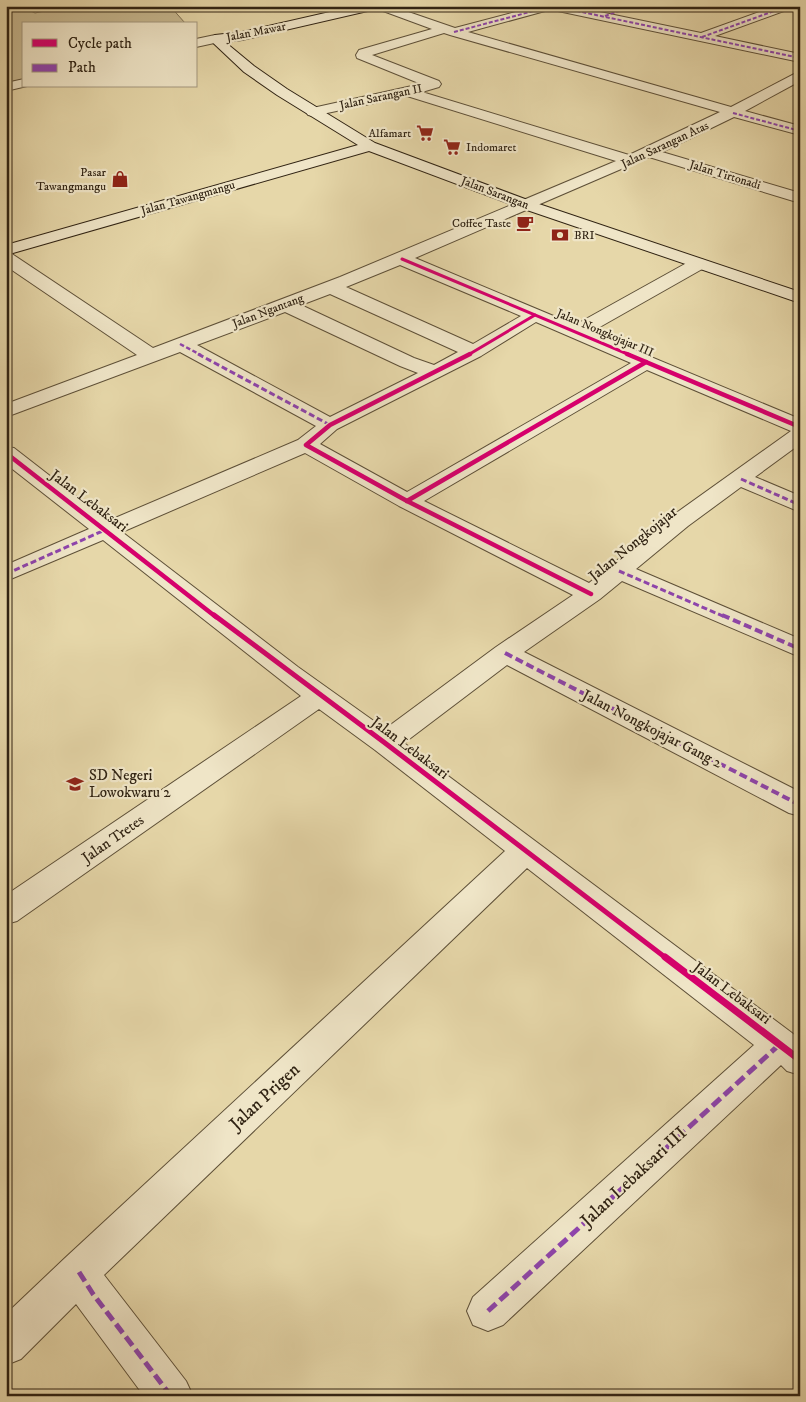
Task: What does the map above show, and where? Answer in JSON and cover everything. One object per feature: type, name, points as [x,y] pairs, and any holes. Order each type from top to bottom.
[{"type":"street","name":"Jalan Mawar","points":[[215,39],[347,6]]},
{"type":"street","name":"Jalan Mawar","points":[[215,39],[242,36],[372,6]]},
{"type":"street","points":[[379,6],[449,31],[800,131]]},
{"type":"street","points":[[605,16],[632,6]]},
{"type":"street","points":[[702,37],[788,6]]},
{"type":"street","points":[[449,31],[545,8],[573,7],[605,16],[800,58]]},
{"type":"street","name":"Jalan Sarangan II","points":[[313,112],[408,92],[434,84],[362,54],[449,31]]},
{"type":"street","points":[[198,43],[215,39]]},
{"type":"street","name":"Jalan Sarangan","points":[[215,39],[249,69],[313,112],[370,146],[526,205],[800,298]]},
{"type":"street","name":"Jalan Sarangan Atas","points":[[526,205],[650,153],[733,113],[800,75]]},
{"type":"street","points":[[6,87],[22,83]]},
{"type":"street","points":[[408,92],[631,161]]},
{"type":"street","name":"Jalan Tawangmangu","points":[[6,250],[370,146]]},
{"type":"street","name":"Jalan Tirtonadi","points":[[650,153],[800,198]]},
{"type":"street","name":"Jalan Ngantang","points":[[6,411],[402,259],[526,205]]},
{"type":"street","points":[[6,258],[150,355]]},
{"type":"street","name":"Jalan Nongkojajar III","points":[[402,259],[800,427]]},
{"type":"street","points":[[577,332],[698,264]]},
{"type":"street","points":[[330,287],[474,352]]},
{"type":"street","points":[[285,305],[407,362],[435,372]]},
{"type":"street","points":[[6,574],[306,445],[330,425],[474,352],[535,315]]},
{"type":"street","points":[[180,344],[330,425]]},
{"type":"street","points":[[407,501],[646,362]]},
{"type":"street","name":"Jalan Nongkojajar","points":[[385,743],[505,653],[592,594],[680,521],[800,434]]},
{"type":"street","points":[[306,445],[407,501],[592,594]]},
{"type":"street","name":"Jalan Lebaksari","points":[[6,453],[107,529],[318,697],[385,743],[525,851],[793,1051]]},
{"type":"street","points":[[740,479],[800,505]]},
{"type":"street","points":[[619,571],[800,649]]},
{"type":"street","name":"Jalan Nongkojajar Gang 2","points":[[505,653],[800,805]]},
{"type":"street","name":"Jalan Tretes","points":[[6,912],[318,697]]},
{"type":"street","name":"Jalan Prigen","points":[[6,1344],[79,1272],[525,851]]},
{"type":"street","name":"Jalan Lebaksari III","points":[[488,1311],[750,1070],[793,1051]]},
{"type":"street","points":[[79,1272],[171,1396]]},
{"type":"shaded area","points":[[6,6],[21,6],[35,13],[67,6],[170,6],[184,22],[22,22],[22,79],[6,83]]},
{"type":"marked path","points":[[605,16],[632,6]]},
{"type":"marked path","points":[[702,37],[788,6]]},
{"type":"marked path","points":[[454,32],[545,8],[558,7],[800,58]]},
{"type":"marked path","points":[[733,113],[800,131]]},
{"type":"marked path","points":[[180,344],[330,425]]},
{"type":"marked path","points":[[741,479],[800,505]]},
{"type":"marked path","points":[[6,574],[107,529]]},
{"type":"marked path","points":[[619,571],[800,649]]},
{"type":"marked path","points":[[505,653],[800,805]]},
{"type":"marked path","points":[[488,1311],[780,1044]]},
{"type":"marked path","points":[[79,1272],[93,1294],[171,1396]]},
{"type":"cycle path","points":[[402,259],[800,427]]},
{"type":"cycle path","points":[[535,315],[474,352],[330,425],[306,445],[407,501],[591,594]]},
{"type":"cycle path","points":[[407,501],[646,362]]},
{"type":"cycle path","points":[[6,453],[288,673],[385,743],[800,1060]]},
{"type":"place","name":"Alfamart","points":[[425,133]]},
{"type":"place","name":"Indomaret","points":[[452,147]]},
{"type":"place","name":"Pasar Tawangmangu","points":[[120,179]]},
{"type":"place","name":"Coffee Taste","points":[[525,223]]},
{"type":"place","name":"BRI","points":[[560,235]]},
{"type":"place","name":"SD Negeri Lowokwaru 2","points":[[75,784]]}]
